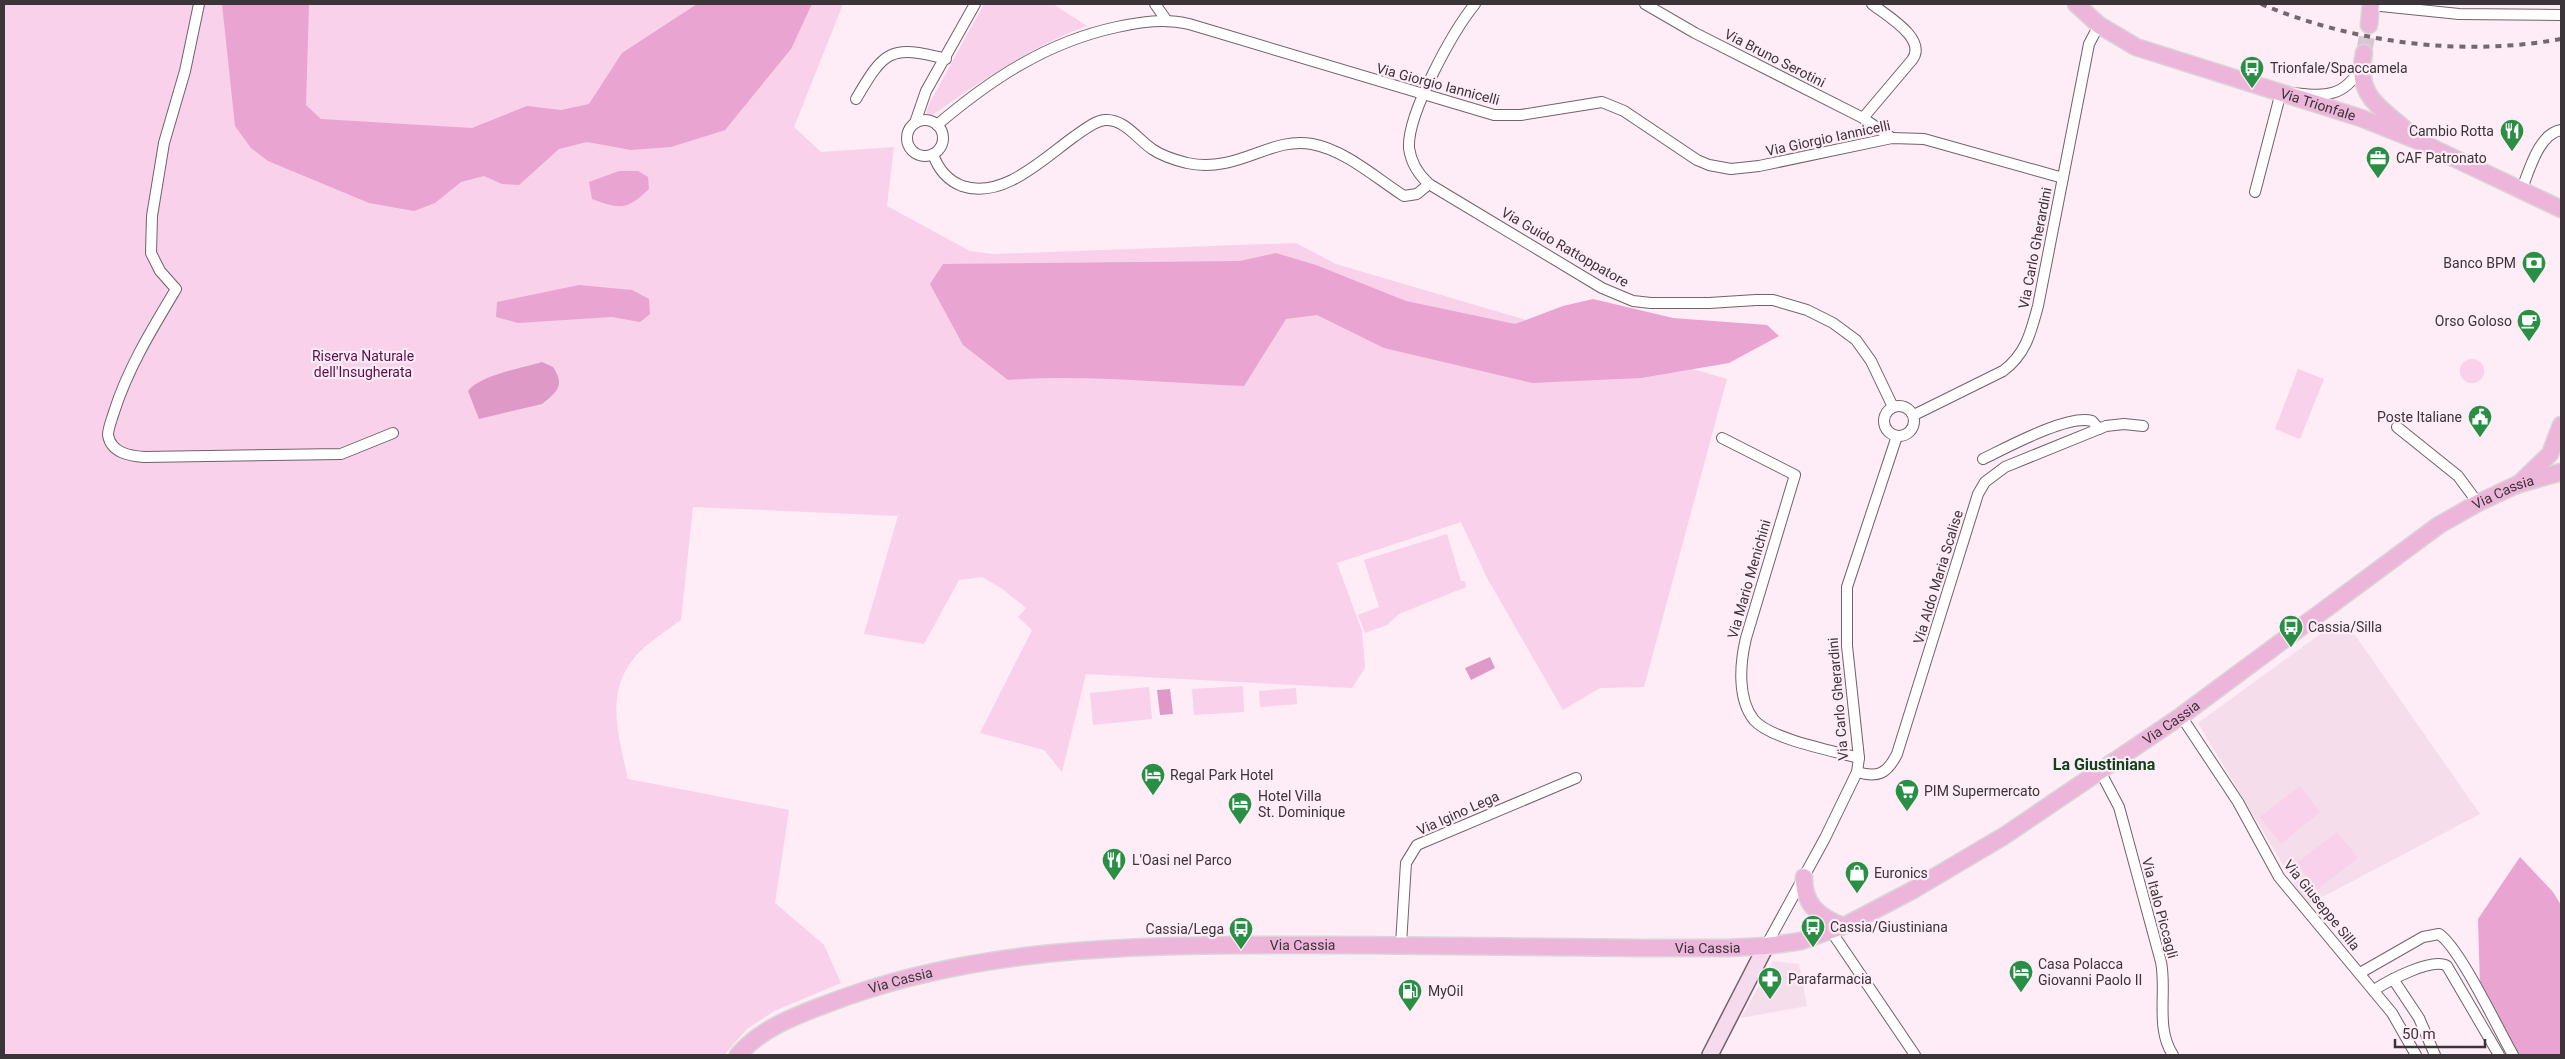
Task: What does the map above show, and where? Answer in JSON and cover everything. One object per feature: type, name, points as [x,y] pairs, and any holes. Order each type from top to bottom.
[{"type":"main road","name":"Via Trionfale","points":[[2076,4],[2099,25],[2136,47],[2361,118],[2416,140],[2521,190],[2558,210]]},
{"type":"main road","points":[[2369,25],[2371,4]]},
{"type":"main road","points":[[2362,60],[2362,83],[2368,95],[2416,140]]},
{"type":"main road","points":[[2516,485],[2532,473],[2550,454],[2561,425]]},
{"type":"main road","name":"Via Cassia","points":[[738,1055],[762,1034],[788,1019],[896,980],[966,963],[1040,952],[1193,945],[1401,944],[1672,948],[1766,946],[1801,941],[1837,929],[1885,906],[1961,862],[2100,772],[2181,716],[2416,541],[2478,503],[2516,485],[2561,472]]},
{"type":"main road","points":[[1804,877],[1806,898],[1809,904],[1837,929]]},
{"type":"street","points":[[199,4],[185,71],[164,143],[152,216],[151,254],[160,271],[176,289],[140,348],[119,396],[108,435],[119,452],[129,456],[152,457],[341,454],[393,433]]},
{"type":"street","points":[[915,123],[926,120],[937,125],[942,140],[933,154],[927,156],[915,153],[908,144],[908,132],[915,123],[923,96],[946,59],[975,4]]},
{"type":"street","points":[[1155,4],[1167,21]]},
{"type":"street","name":"Via Guido Rattoppatore","points":[[1475,4],[1448,47],[1424,96],[1412,127],[1410,148],[1416,168],[1429,184],[1595,284],[1633,301],[1651,303],[1709,303],[1773,300],[1807,310],[1833,323],[1856,340],[1871,361],[1893,407]]},
{"type":"street","name":"Via Bruno Serotini","points":[[1645,4],[1695,33],[1863,118],[1892,138]]},
{"type":"street","points":[[1863,118],[1912,60],[1917,47],[1912,37],[1872,4]]},
{"type":"street","points":[[2371,4],[2459,14],[2561,15]]},
{"type":"street","name":"Via Giorgio Iannicelli","points":[[937,125],[994,80],[1046,50],[1102,30],[1142,22],[1167,21],[1189,24],[1484,113],[1504,116],[1590,102],[1608,104],[1624,111],[1697,160],[1726,169],[1751,168],[1892,138],[1924,139],[2062,178]]},
{"type":"street","name":"Via Carlo Gherardini","points":[[1914,415],[2003,371],[2022,353],[2028,342],[2038,306],[2089,44],[2099,25]]},
{"type":"street","points":[[856,99],[873,69],[890,54],[911,50],[946,59]]},
{"type":"street","points":[[2255,192],[2281,92],[2335,94],[2350,83],[2362,60]]},
{"type":"street","points":[[933,154],[941,170],[955,183],[977,189],[993,188],[1013,179],[1092,125],[1107,120],[1122,125],[1157,152],[1187,163],[1221,165],[1280,146],[1306,143],[1336,152],[1404,196],[1414,196],[1429,184]]},
{"type":"street","points":[[2521,190],[2543,142],[2554,132],[2561,130]]},
{"type":"street","points":[[1905,406],[1914,415],[1914,423],[1911,430],[1904,435],[1896,436],[1888,431],[1884,423],[1886,414],[1893,407],[1905,406]]},
{"type":"street","points":[[1983,459],[2031,436],[2078,420],[2092,421],[2099,429]]},
{"type":"street","name":"Via Aldo Maria Scalise","points":[[1857,772],[1870,776],[1879,774],[1891,764],[1897,754],[1978,494],[1985,482],[2005,467],[2099,429],[2119,424],[2143,426]]},
{"type":"street","points":[[2397,427],[2452,471],[2478,503]]},
{"type":"street","name":"Via Carlo Gherardini","points":[[1766,946],[1804,877],[1857,772],[1859,758],[1847,646],[1847,587],[1896,436]]},
{"type":"street","name":"Via Mario Menichini","points":[[1722,438],[1795,475],[1742,654],[1743,689],[1746,706],[1754,720],[1779,735],[1859,758]]},
{"type":"street","name":"Via Giuseppe Silla","points":[[2181,716],[2238,802],[2279,877],[2374,990],[2399,1023],[2416,1055]]},
{"type":"street","name":"Via Italo Piccagli","points":[[2100,772],[2119,807],[2158,953],[2163,976],[2164,1034],[2173,1055]]},
{"type":"street","name":"Via Igino Lega","points":[[1401,944],[1406,863],[1417,845],[1576,778]]},
{"type":"street","points":[[1837,929],[1915,1055]]},
{"type":"street","points":[[2360,973],[2423,937],[2439,934],[2446,940],[2460,961],[2513,1055]]},
{"type":"street","points":[[1710,1055],[1766,946]]},
{"type":"street","points":[[2374,990],[2393,979],[2434,963],[2447,966],[2499,1055]]},
{"type":"street","points":[[2393,979],[2419,1018],[2435,1055]]},
{"type":"shaded area","points":[[222,4],[309,4],[306,105],[321,119],[472,128],[527,106],[561,110],[589,104],[622,53],[697,4],[812,4],[791,49],[725,130],[671,147],[631,150],[587,142],[559,149],[519,185],[502,184],[484,176],[461,182],[435,203],[414,211],[369,203],[268,161],[251,148],[235,126]]},
{"type":"shaded area","points":[[619,171],[638,171],[648,177],[649,189],[634,201],[622,206],[609,205],[592,199],[589,182]]},
{"type":"shaded area","points":[[1276,253],[1316,265],[1406,301],[1515,324],[1563,306],[1593,299],[1673,318],[1767,325],[1779,336],[1729,363],[1641,378],[1532,383],[1384,348],[1317,315],[1286,319],[1244,386],[1097,378],[1008,380],[963,345],[930,284],[943,264],[1240,261]]},
{"type":"shaded area","points":[[579,285],[632,290],[649,299],[650,314],[640,322],[612,317],[518,323],[496,317],[497,302]]},
{"type":"shaded area","points":[[542,362],[553,367],[559,379],[558,387],[552,395],[542,404],[479,419],[468,391],[474,385],[492,376]]},
{"type":"shaded area","points":[[2327,629],[2355,635],[2480,814],[2309,904],[2301,895],[2198,723]]},
{"type":"shaded area","points":[[1490,657],[1495,668],[1471,680],[1465,668]]},
{"type":"shaded area","points":[[1170,689],[1173,714],[1160,715],[1157,690]]},
{"type":"shaded area","points":[[2520,857],[2553,892],[2561,905],[2561,1055],[2517,1055],[2480,987],[2478,919]]},
{"type":"shaded area","points":[[1773,961],[1799,964],[1807,1006],[1741,1018]]},
{"type":"green space","name":"Riserva Naturale dell'Insugherata","points":[[4,4],[843,4],[794,127],[821,152],[894,147],[887,206],[970,251],[993,254],[1296,243],[1336,264],[1727,379],[1644,687],[1600,688],[1563,710],[1487,578],[1461,522],[1337,563],[1362,631],[1365,668],[1352,688],[1086,674],[1062,772],[1044,750],[980,733],[1032,630],[1018,617],[1026,608],[1001,588],[982,577],[959,580],[924,644],[864,634],[898,516],[693,507],[681,620],[647,645],[633,660],[624,675],[618,691],[617,725],[628,779],[789,810],[775,903],[824,945],[841,983],[774,1011],[747,1029],[724,1055],[4,1055]]},
{"type":"green space","points":[[984,4],[1053,4],[1087,26],[1025,54],[931,116],[926,113],[929,104]]},
{"type":"green space","points":[[2472,359],[2481,362],[2484,371],[2481,380],[2472,383],[2463,380],[2460,371],[2463,362]]},
{"type":"green space","points":[[2298,369],[2324,379],[2300,439],[2275,429]]},
{"type":"green space","points":[[1447,534],[1461,581],[1465,581],[1466,587],[1399,614],[1387,625],[1365,633],[1358,615],[1379,607],[1364,560]]},
{"type":"green space","points":[[1243,686],[1244,712],[1194,715],[1192,689]]},
{"type":"green space","points":[[1149,687],[1152,719],[1093,725],[1090,693]]},
{"type":"green space","points":[[1296,688],[1297,704],[1260,707],[1259,691]]},
{"type":"green space","points":[[2300,786],[2320,812],[2281,844],[2260,817]]},
{"type":"green space","points":[[2337,832],[2358,858],[2318,889],[2297,863]]},
{"type":"tunnel","points":[[2364,53],[2369,25]]},
{"type":"railway","points":[[2261,4],[2333,28],[2409,43],[2485,47],[2561,39]]},
{"type":"place","name":"Trionfale/Spaccamela","points":[[2252,89]]},
{"type":"place","name":"Cambio Rotta","points":[[2512,152]]},
{"type":"place","name":"CAF Patronato","points":[[2378,179]]},
{"type":"place","name":"Banco BPM","points":[[2534,284]]},
{"type":"place","name":"Orso Goloso","points":[[2529,342]]},
{"type":"place","name":"Poste Italiane","points":[[2480,438]]},
{"type":"place","name":"Cassia/Silla","points":[[2291,648]]},
{"type":"place","name":"Regal Park Hotel","points":[[1153,796]]},
{"type":"place","name":"PIM Supermercato","points":[[1907,812]]},
{"type":"place","name":"Hotel Villa St. Dominique","points":[[1240,825]]},
{"type":"place","name":"L'Oasi nel Parco","points":[[1114,881]]},
{"type":"place","name":"Euronics","points":[[1857,894]]},
{"type":"place","name":"Cassia/Giustiniana","points":[[1813,948]]},
{"type":"place","name":"Cassia/Lega","points":[[1241,950]]},
{"type":"place","name":"Casa Polacca Giovanni Paolo II","points":[[2021,993]]},
{"type":"place","name":"Parafarmacia","points":[[1770,1000]]},
{"type":"place","name":"MyOil","points":[[1410,1012]]},
{"type":"district","name":"La Giustiniana","points":[[2104,764]]}]
